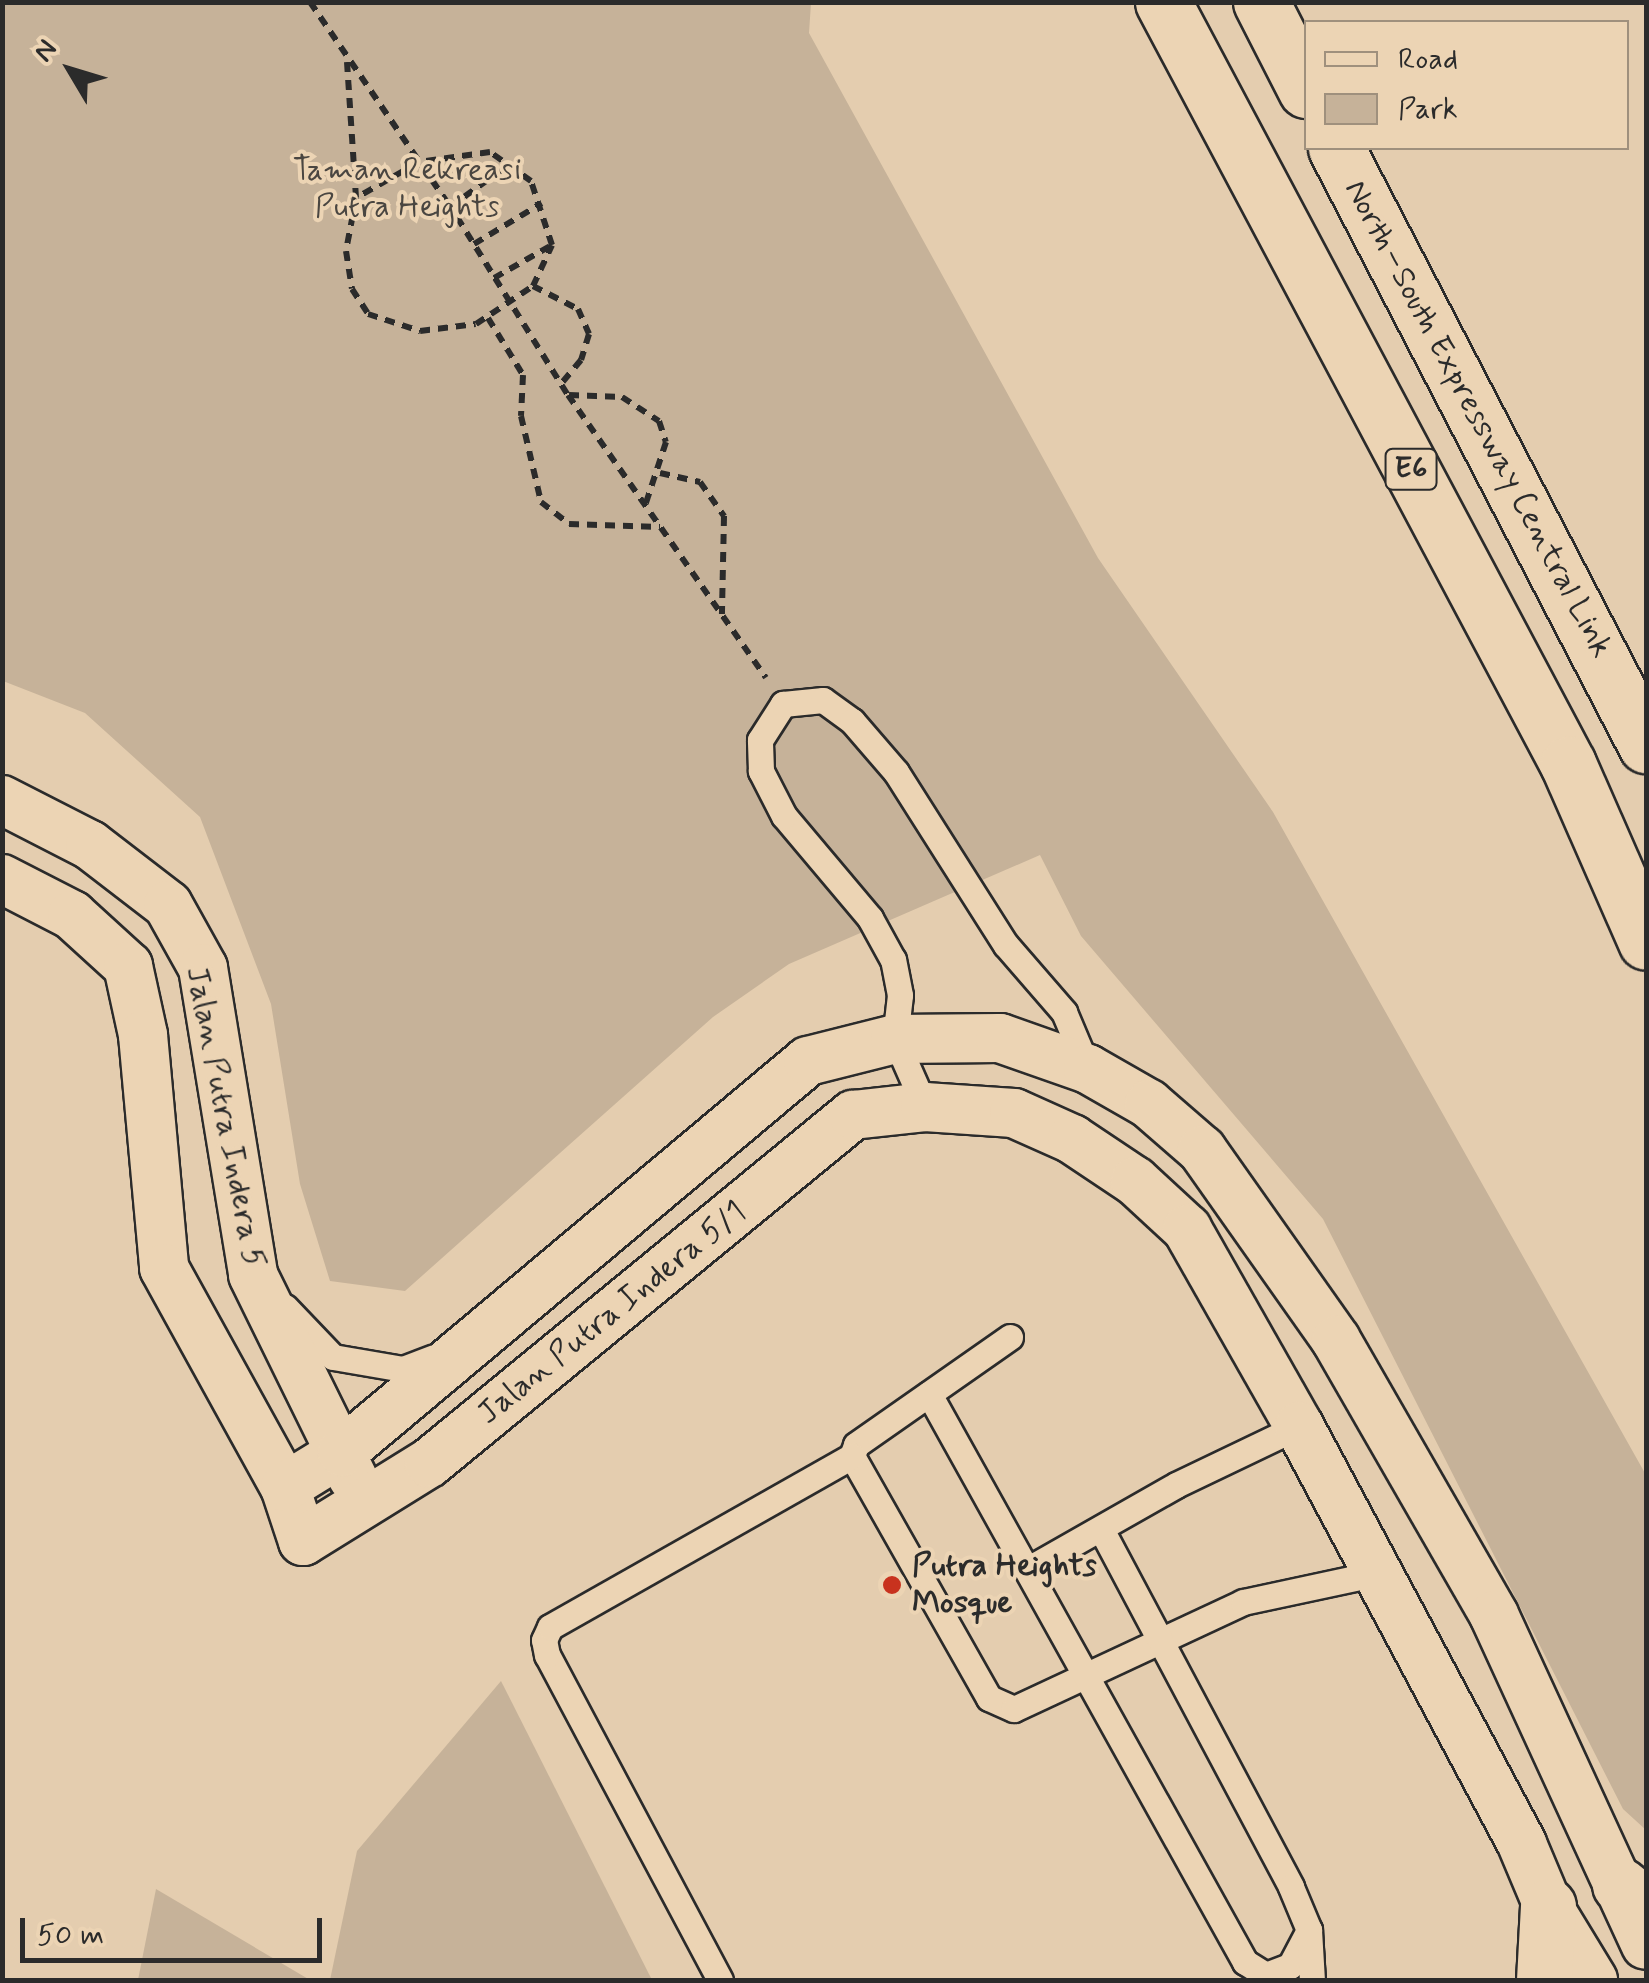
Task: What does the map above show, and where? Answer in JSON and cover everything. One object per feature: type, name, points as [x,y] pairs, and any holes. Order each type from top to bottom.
[{"type":"main road","name":"E6","points":[[1163,2],[1568,764],[1646,942]]},
{"type":"main road","points":[[1261,2],[1304,86]]},
{"type":"main road","name":"North–South Expressway Central Link","points":[[1337,150],[1646,745]]},
{"type":"main road","points":[[1544,1980],[1548,1906]]},
{"type":"street","name":"Jalan Putra Indera 5","points":[[2,800],[90,845],[168,905],[203,968],[253,1275],[364,1503]]},
{"type":"street","name":"Jalan Putra Indera 5","points":[[2,879],[72,915],[128,966],[143,1034],[164,1268],[285,1486],[303,1542]]},
{"type":"street","name":"Jalan Putra Indera 5/1","points":[[285,1486],[342,1452],[808,1061],[895,1039],[1000,1038],[1088,1069],[1149,1104],[1202,1150],[1336,1340],[1494,1615],[1633,1896],[1646,1946]]},
{"type":"street","name":"Jalan Putra Indera 5/1","points":[[303,1542],[429,1463],[853,1114],[926,1108],[1014,1114],[1072,1138],[1135,1181],[1187,1229],[1300,1426],[1522,1844],[1548,1906],[1593,1980]]},
{"type":"lane","points":[[926,1108],[895,1039],[900,995],[893,960],[870,918],[784,816],[761,771],[760,740],[783,704],[823,700],[852,721],[896,772],[1006,946],[1064,1012],[1088,1069]]},
{"type":"lane","points":[[253,1275],[333,1357],[363,1366],[403,1369],[478,1340]]},
{"type":"lane","points":[[720,1980],[546,1655],[544,1640],[550,1627],[852,1456],[856,1445],[1010,1337]]},
{"type":"lane","points":[[929,1394],[1030,1568],[1245,1971],[1266,1975],[1290,1966],[1310,1930]]},
{"type":"lane","points":[[1030,1568],[1300,1426]]},
{"type":"lane","points":[[852,1456],[989,1698],[1014,1709],[1243,1602],[1378,1573]]},
{"type":"lane","points":[[1101,1529],[1310,1930],[1312,1980]]},
{"type":"path","points":[[310,2],[450,207],[568,395],[783,704]]},
{"type":"path","points":[[346,58],[356,198],[346,251],[352,289],[368,314],[420,332],[488,318],[511,306],[533,286],[552,245],[542,203],[511,163],[472,150],[419,162],[356,198]]},
{"type":"path","points":[[450,207],[511,163]]},
{"type":"path","points":[[474,244],[542,203]]},
{"type":"path","points":[[494,278],[552,245]]},
{"type":"path","points":[[533,286],[578,309],[589,334],[581,360],[561,384]]},
{"type":"path","points":[[488,318],[523,375],[521,416],[541,502],[569,524],[660,527]]},
{"type":"path","points":[[568,395],[622,397],[659,421],[666,442],[660,473],[645,506]]},
{"type":"path","points":[[660,473],[700,482],[724,516],[722,614]]},
{"type":"green space","name":"Taman Rekreasi Putra Heights","points":[[2,3],[811,3],[809,33],[1098,558],[1273,812],[1646,1475],[1646,1830],[1623,1809],[1323,1219],[1081,936],[1040,855],[789,964],[713,1017],[405,1291],[330,1281],[300,1184],[271,1004],[200,817],[85,713],[3,681]]},
{"type":"green space","points":[[501,1681],[652,1980],[330,1980],[357,1851]]},
{"type":"green space","points":[[156,1889],[310,1980],[138,1980]]},
{"type":"place","name":"Putra Heights Mosque","points":[[892,1585]]}]
